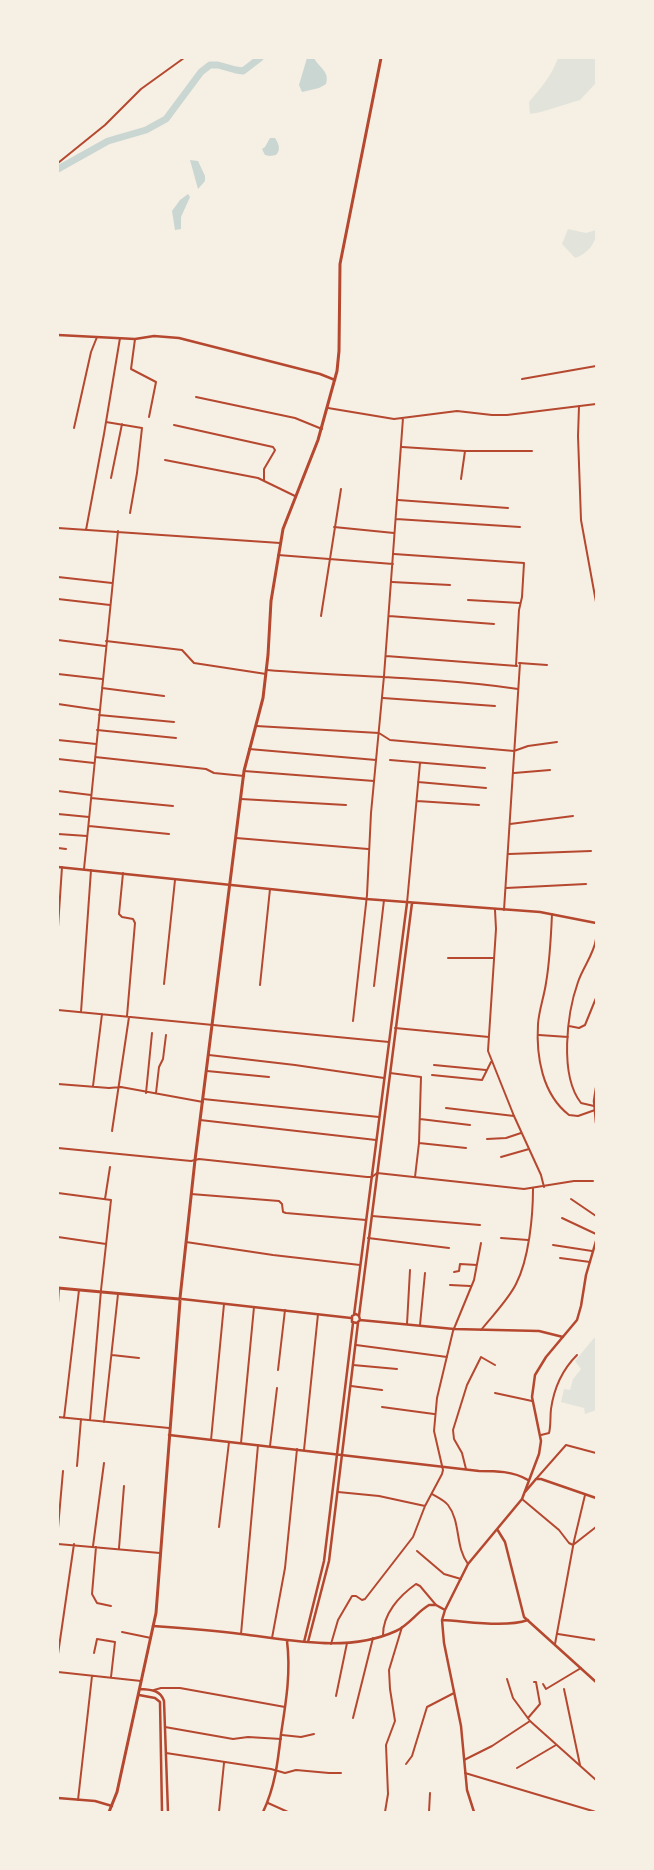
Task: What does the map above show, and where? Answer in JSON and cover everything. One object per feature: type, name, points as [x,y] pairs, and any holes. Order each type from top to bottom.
[{"type":"main road","points":[[109,1812],[112,1806],[154,1626],[191,1194],[244,771],[263,698],[271,601],[280,543],[286,519],[322,428],[339,361],[340,264],[381,58]]},
{"type":"main road","points":[[58,1288],[181,1299]]},
{"type":"street","points":[[58,163],[107,123],[141,89],[184,58]]},
{"type":"street","points":[[58,335],[135,339],[160,336],[195,341],[320,374],[335,380]]},
{"type":"street","points":[[74,428],[92,346],[96,337]]},
{"type":"street","points":[[86,530],[120,338]]},
{"type":"street","points":[[135,339],[131,369],[156,382],[149,417]]},
{"type":"street","points":[[522,379],[596,366]]},
{"type":"street","points":[[196,397],[295,418],[322,428]]},
{"type":"street","points":[[328,408],[382,418],[403,418],[457,411],[507,415],[596,404]]},
{"type":"street","points":[[579,405],[578,436],[581,520],[596,602]]},
{"type":"street","points":[[353,1021],[366,899],[376,760],[383,698],[403,418]]},
{"type":"street","points":[[106,422],[139,426],[143,430],[138,473],[130,512]]},
{"type":"street","points":[[111,478],[122,424]]},
{"type":"street","points":[[174,425],[273,447],[275,450],[262,473],[264,480]]},
{"type":"street","points":[[402,447],[465,451],[532,451]]},
{"type":"street","points":[[461,479],[465,451]]},
{"type":"street","points":[[165,460],[264,480],[295,496]]},
{"type":"street","points":[[320,616],[341,489]]},
{"type":"street","points":[[398,500],[508,508]]},
{"type":"street","points":[[396,519],[520,527]]},
{"type":"street","points":[[58,528],[280,543]]},
{"type":"street","points":[[334,528],[395,533]]},
{"type":"street","points":[[84,869],[118,531]]},
{"type":"street","points":[[394,554],[524,563],[520,603],[514,773],[504,910]]},
{"type":"street","points":[[278,555],[393,564]]},
{"type":"street","points":[[58,577],[112,583]]},
{"type":"street","points":[[392,582],[450,585]]},
{"type":"street","points":[[58,599],[110,605]]},
{"type":"street","points":[[468,600],[520,603]]},
{"type":"street","points":[[389,616],[494,624]]},
{"type":"street","points":[[58,640],[106,646]]},
{"type":"street","points":[[106,641],[182,650],[194,663],[266,672],[384,676],[480,683],[518,689]]},
{"type":"street","points":[[386,656],[547,664]]},
{"type":"street","points":[[58,674],[102,679]]},
{"type":"street","points":[[102,688],[164,696]]},
{"type":"street","points":[[383,698],[495,706]]},
{"type":"street","points":[[58,704],[99,710]]},
{"type":"street","points":[[99,715],[174,722]]},
{"type":"street","points":[[256,726],[379,733],[390,740],[514,751],[528,746],[557,742]]},
{"type":"street","points":[[97,730],[176,738]]},
{"type":"street","points":[[58,740],[96,744]]},
{"type":"street","points":[[249,749],[376,760]]},
{"type":"street","points":[[95,757],[174,765],[209,770],[214,773],[244,776]]},
{"type":"street","points":[[58,759],[94,763]]},
{"type":"street","points":[[390,760],[485,768]]},
{"type":"street","points":[[351,1318],[354,1314],[407,903],[420,763]]},
{"type":"street","points":[[514,773],[550,770]]},
{"type":"street","points":[[244,771],[375,781]]},
{"type":"street","points":[[418,782],[486,788]]},
{"type":"street","points":[[58,791],[173,806]]},
{"type":"street","points":[[241,799],[346,805]]},
{"type":"street","points":[[416,801],[479,805]]},
{"type":"street","points":[[58,814],[89,817]]},
{"type":"street","points":[[510,824],[573,816]]},
{"type":"street","points":[[88,826],[169,834]]},
{"type":"street","points":[[58,834],[87,836]]},
{"type":"street","points":[[236,838],[369,849]]},
{"type":"street","points":[[58,848],[66,849]]},
{"type":"street","points":[[508,854],[591,851]]},
{"type":"street","points":[[58,866],[407,903],[552,913],[583,922],[596,923]]},
{"type":"street","points":[[58,926],[62,867]]},
{"type":"street","points":[[81,1012],[91,870]]},
{"type":"street","points":[[112,1131],[128,1016],[135,923],[133,919],[122,918],[119,914],[123,873]]},
{"type":"street","points":[[164,984],[175,878]]},
{"type":"street","points":[[506,888],[586,884]]},
{"type":"street","points":[[260,985],[270,889]]},
{"type":"street","points":[[374,986],[384,900]]},
{"type":"street","points":[[308,1642],[326,1573],[338,1492],[368,1238],[412,903]]},
{"type":"street","points":[[495,910],[488,1050],[521,1133],[541,1175],[544,1187]]},
{"type":"street","points":[[552,913],[546,983],[538,1024],[543,1078],[558,1104],[572,1116],[578,1116],[594,1108]]},
{"type":"street","points":[[594,1108],[581,1103],[572,1086],[568,1068],[568,1037],[575,991],[583,969],[594,950],[596,939]]},
{"type":"street","points":[[448,958],[494,958]]},
{"type":"street","points":[[569,1026],[579,1028],[585,1025],[596,998]]},
{"type":"street","points":[[58,1010],[389,1042]]},
{"type":"street","points":[[92,1086],[102,1014]]},
{"type":"street","points":[[395,1028],[490,1038]]},
{"type":"street","points":[[146,1093],[152,1033]]},
{"type":"street","points":[[156,1094],[158,1067],[163,1059],[166,1035]]},
{"type":"street","points":[[539,1035],[568,1037]]},
{"type":"street","points":[[208,1055],[384,1078]]},
{"type":"street","points":[[432,1075],[478,1080],[484,1078],[486,1070],[492,1061]]},
{"type":"street","points":[[434,1065],[486,1070]]},
{"type":"street","points":[[207,1071],[269,1077]]},
{"type":"street","points":[[390,1073],[421,1077],[419,1143],[415,1177]]},
{"type":"street","points":[[58,1084],[116,1089],[118,1087],[203,1101],[379,1117]]},
{"type":"street","points":[[596,1088],[594,1108],[596,1123]]},
{"type":"street","points":[[446,1108],[514,1116]]},
{"type":"street","points":[[419,1119],[470,1124]]},
{"type":"street","points":[[200,1120],[376,1140]]},
{"type":"street","points":[[487,1139],[506,1138],[521,1133]]},
{"type":"street","points":[[419,1143],[466,1148]]},
{"type":"street","points":[[58,1148],[372,1177],[377,1173],[500,1187],[533,1189],[574,1181],[593,1181]]},
{"type":"street","points":[[501,1158],[529,1149]]},
{"type":"street","points":[[105,1198],[110,1167]]},
{"type":"street","points":[[481,1330],[516,1284],[523,1265],[528,1240],[533,1189]]},
{"type":"street","points":[[58,1193],[112,1200],[101,1292],[90,1420]]},
{"type":"street","points":[[191,1194],[278,1201],[282,1204],[283,1212],[286,1213],[366,1220]]},
{"type":"street","points":[[571,1199],[596,1216]]},
{"type":"street","points":[[372,1216],[480,1225]]},
{"type":"street","points":[[562,1218],[596,1234]]},
{"type":"street","points":[[58,1237],[106,1244]]},
{"type":"street","points":[[368,1238],[449,1248]]},
{"type":"street","points":[[501,1238],[528,1240]]},
{"type":"street","points":[[474,1812],[467,1790],[461,1726],[442,1634],[442,1620],[468,1564],[522,1499],[539,1454],[541,1435],[532,1400],[533,1382],[537,1370],[574,1323],[579,1313],[596,1241]]},
{"type":"street","points":[[186,1242],[360,1265]]},
{"type":"street","points":[[331,1644],[338,1620],[352,1596],[362,1600],[365,1599],[412,1537],[425,1506],[442,1474],[442,1466],[435,1442],[434,1414],[454,1329],[471,1286],[481,1242]]},
{"type":"street","points":[[553,1245],[593,1251]]},
{"type":"street","points":[[560,1258],[590,1262]]},
{"type":"street","points":[[454,1272],[459,1271],[460,1264],[477,1265]]},
{"type":"street","points":[[408,1324],[410,1270]]},
{"type":"street","points":[[420,1325],[424,1274]]},
{"type":"street","points":[[450,1284],[471,1286]]},
{"type":"street","points":[[58,1288],[58,1303]]},
{"type":"street","points":[[64,1418],[79,1290]]},
{"type":"street","points":[[104,1422],[118,1294]]},
{"type":"street","points":[[181,1299],[351,1318]]},
{"type":"street","points":[[211,1440],[224,1304]]},
{"type":"street","points":[[241,1443],[254,1307]]},
{"type":"street","points":[[278,1370],[285,1310]]},
{"type":"street","points":[[304,1450],[318,1314]]},
{"type":"street","points":[[354,1314],[359,1319],[454,1329],[540,1331],[563,1337]]},
{"type":"street","points":[[304,1642],[324,1561],[354,1323],[351,1318]]},
{"type":"street","points":[[354,1323],[359,1319]]},
{"type":"street","points":[[356,1345],[447,1357]]},
{"type":"street","points":[[112,1355],[139,1358]]},
{"type":"street","points":[[541,1435],[549,1434],[552,1405],[557,1384],[577,1355]]},
{"type":"street","points":[[466,1469],[462,1453],[454,1439],[455,1423],[466,1385],[481,1358],[495,1366]]},
{"type":"street","points":[[353,1365],[398,1369]]},
{"type":"street","points":[[351,1386],[382,1390]]},
{"type":"street","points":[[270,1446],[277,1388]]},
{"type":"street","points":[[495,1393],[532,1400]]},
{"type":"street","points":[[382,1407],[434,1414]]},
{"type":"street","points":[[58,1417],[170,1428]]},
{"type":"street","points":[[77,1466],[81,1419]]},
{"type":"street","points":[[169,1435],[512,1473],[528,1480]]},
{"type":"street","points":[[219,1527],[229,1442]]},
{"type":"street","points":[[524,1492],[566,1444],[596,1453]]},
{"type":"street","points":[[241,1634],[258,1445]]},
{"type":"street","points":[[272,1638],[285,1568],[297,1449]]},
{"type":"street","points":[[104,1463],[92,1594],[97,1603],[112,1606]]},
{"type":"street","points":[[58,1528],[63,1471]]},
{"type":"street","points":[[536,1479],[541,1479],[596,1498]]},
{"type":"street","points":[[119,1549],[124,1486]]},
{"type":"street","points":[[338,1492],[380,1496],[425,1506]]},
{"type":"street","points":[[432,1494],[446,1503],[452,1511],[459,1543],[468,1564]]},
{"type":"street","points":[[555,1644],[573,1545],[585,1495]]},
{"type":"street","points":[[522,1499],[559,1530],[573,1545]]},
{"type":"street","points":[[573,1545],[596,1527]]},
{"type":"street","points":[[497,1529],[505,1542],[522,1613],[596,1682]]},
{"type":"street","points":[[58,1544],[160,1553]]},
{"type":"street","points":[[58,1654],[74,1544]]},
{"type":"street","points":[[417,1551],[444,1574],[461,1579]]},
{"type":"street","points":[[382,1635],[384,1622],[392,1607],[416,1584],[420,1586],[436,1605],[445,1610]]},
{"type":"street","points":[[154,1626],[241,1634],[287,1641],[331,1644],[347,1643],[373,1638],[402,1627],[425,1608],[436,1605]]},
{"type":"street","points":[[442,1620],[503,1623],[528,1620]]},
{"type":"street","points":[[385,1812],[388,1794],[386,1745],[395,1721],[390,1670],[402,1627]]},
{"type":"street","points":[[122,1632],[151,1638]]},
{"type":"street","points":[[558,1634],[596,1640]]},
{"type":"street","points":[[353,1718],[373,1638]]},
{"type":"street","points":[[94,1653],[97,1639],[115,1642],[111,1678]]},
{"type":"street","points":[[263,1812],[272,1790],[281,1737],[288,1684],[287,1641]]},
{"type":"street","points":[[336,1696],[347,1643]]},
{"type":"street","points":[[543,1684],[546,1689],[581,1668]]},
{"type":"street","points":[[58,1672],[142,1681]]},
{"type":"street","points":[[78,1800],[92,1676]]},
{"type":"street","points":[[507,1679],[513,1698],[530,1721],[596,1780]]},
{"type":"street","points":[[528,1718],[540,1704],[536,1682],[534,1682]]},
{"type":"street","points":[[153,1691],[161,1688],[180,1688],[285,1707]]},
{"type":"street","points":[[140,1689],[159,1692],[164,1699],[168,1812]]},
{"type":"street","points":[[564,1689],[580,1766]]},
{"type":"street","points":[[152,1697],[153,1691]]},
{"type":"street","points":[[406,1764],[412,1756],[427,1707],[454,1693]]},
{"type":"street","points":[[138,1696],[152,1697],[157,1699],[160,1704],[162,1812]]},
{"type":"street","points":[[464,1760],[492,1746],[530,1721]]},
{"type":"street","points":[[165,1728],[233,1739],[248,1737],[301,1737],[314,1734]]},
{"type":"street","points":[[517,1768],[556,1744]]},
{"type":"street","points":[[161,1752],[290,1773],[296,1770],[318,1773],[341,1773]]},
{"type":"street","points":[[219,1812],[224,1762]]},
{"type":"street","points":[[465,1773],[596,1812]]},
{"type":"street","points":[[429,1812],[430,1793]]},
{"type":"street","points":[[58,1798],[99,1802],[112,1806]]},
{"type":"street","points":[[268,1803],[288,1812]]},
{"type":"shaded area","points":[[307,58],[314,58],[327,76],[327,80],[326,84],[319,88],[302,92],[299,85]]},
{"type":"shaded area","points":[[558,58],[596,58],[595,84],[580,100],[530,114],[529,102],[549,76]]},
{"type":"shaded area","points":[[270,138],[275,138],[278,145],[279,151],[276,155],[265,155],[262,149]]},
{"type":"shaded area","points":[[190,160],[198,161],[205,176],[205,181],[198,189]]},
{"type":"shaded area","points":[[188,194],[190,197],[181,217],[181,229],[175,230],[172,211],[180,200]]},
{"type":"shaded area","points":[[568,229],[586,233],[596,230],[593,244],[583,254],[575,258],[562,244]]},
{"type":"shaded area","points":[[594,1338],[596,1339],[596,1410],[585,1414],[584,1408],[561,1402],[564,1389],[570,1390],[573,1379],[581,1369],[575,1361]]},
{"type":"waterway","points":[[58,169],[108,141],[146,130],[166,119],[201,72],[210,65],[243,71],[260,58]]}]
